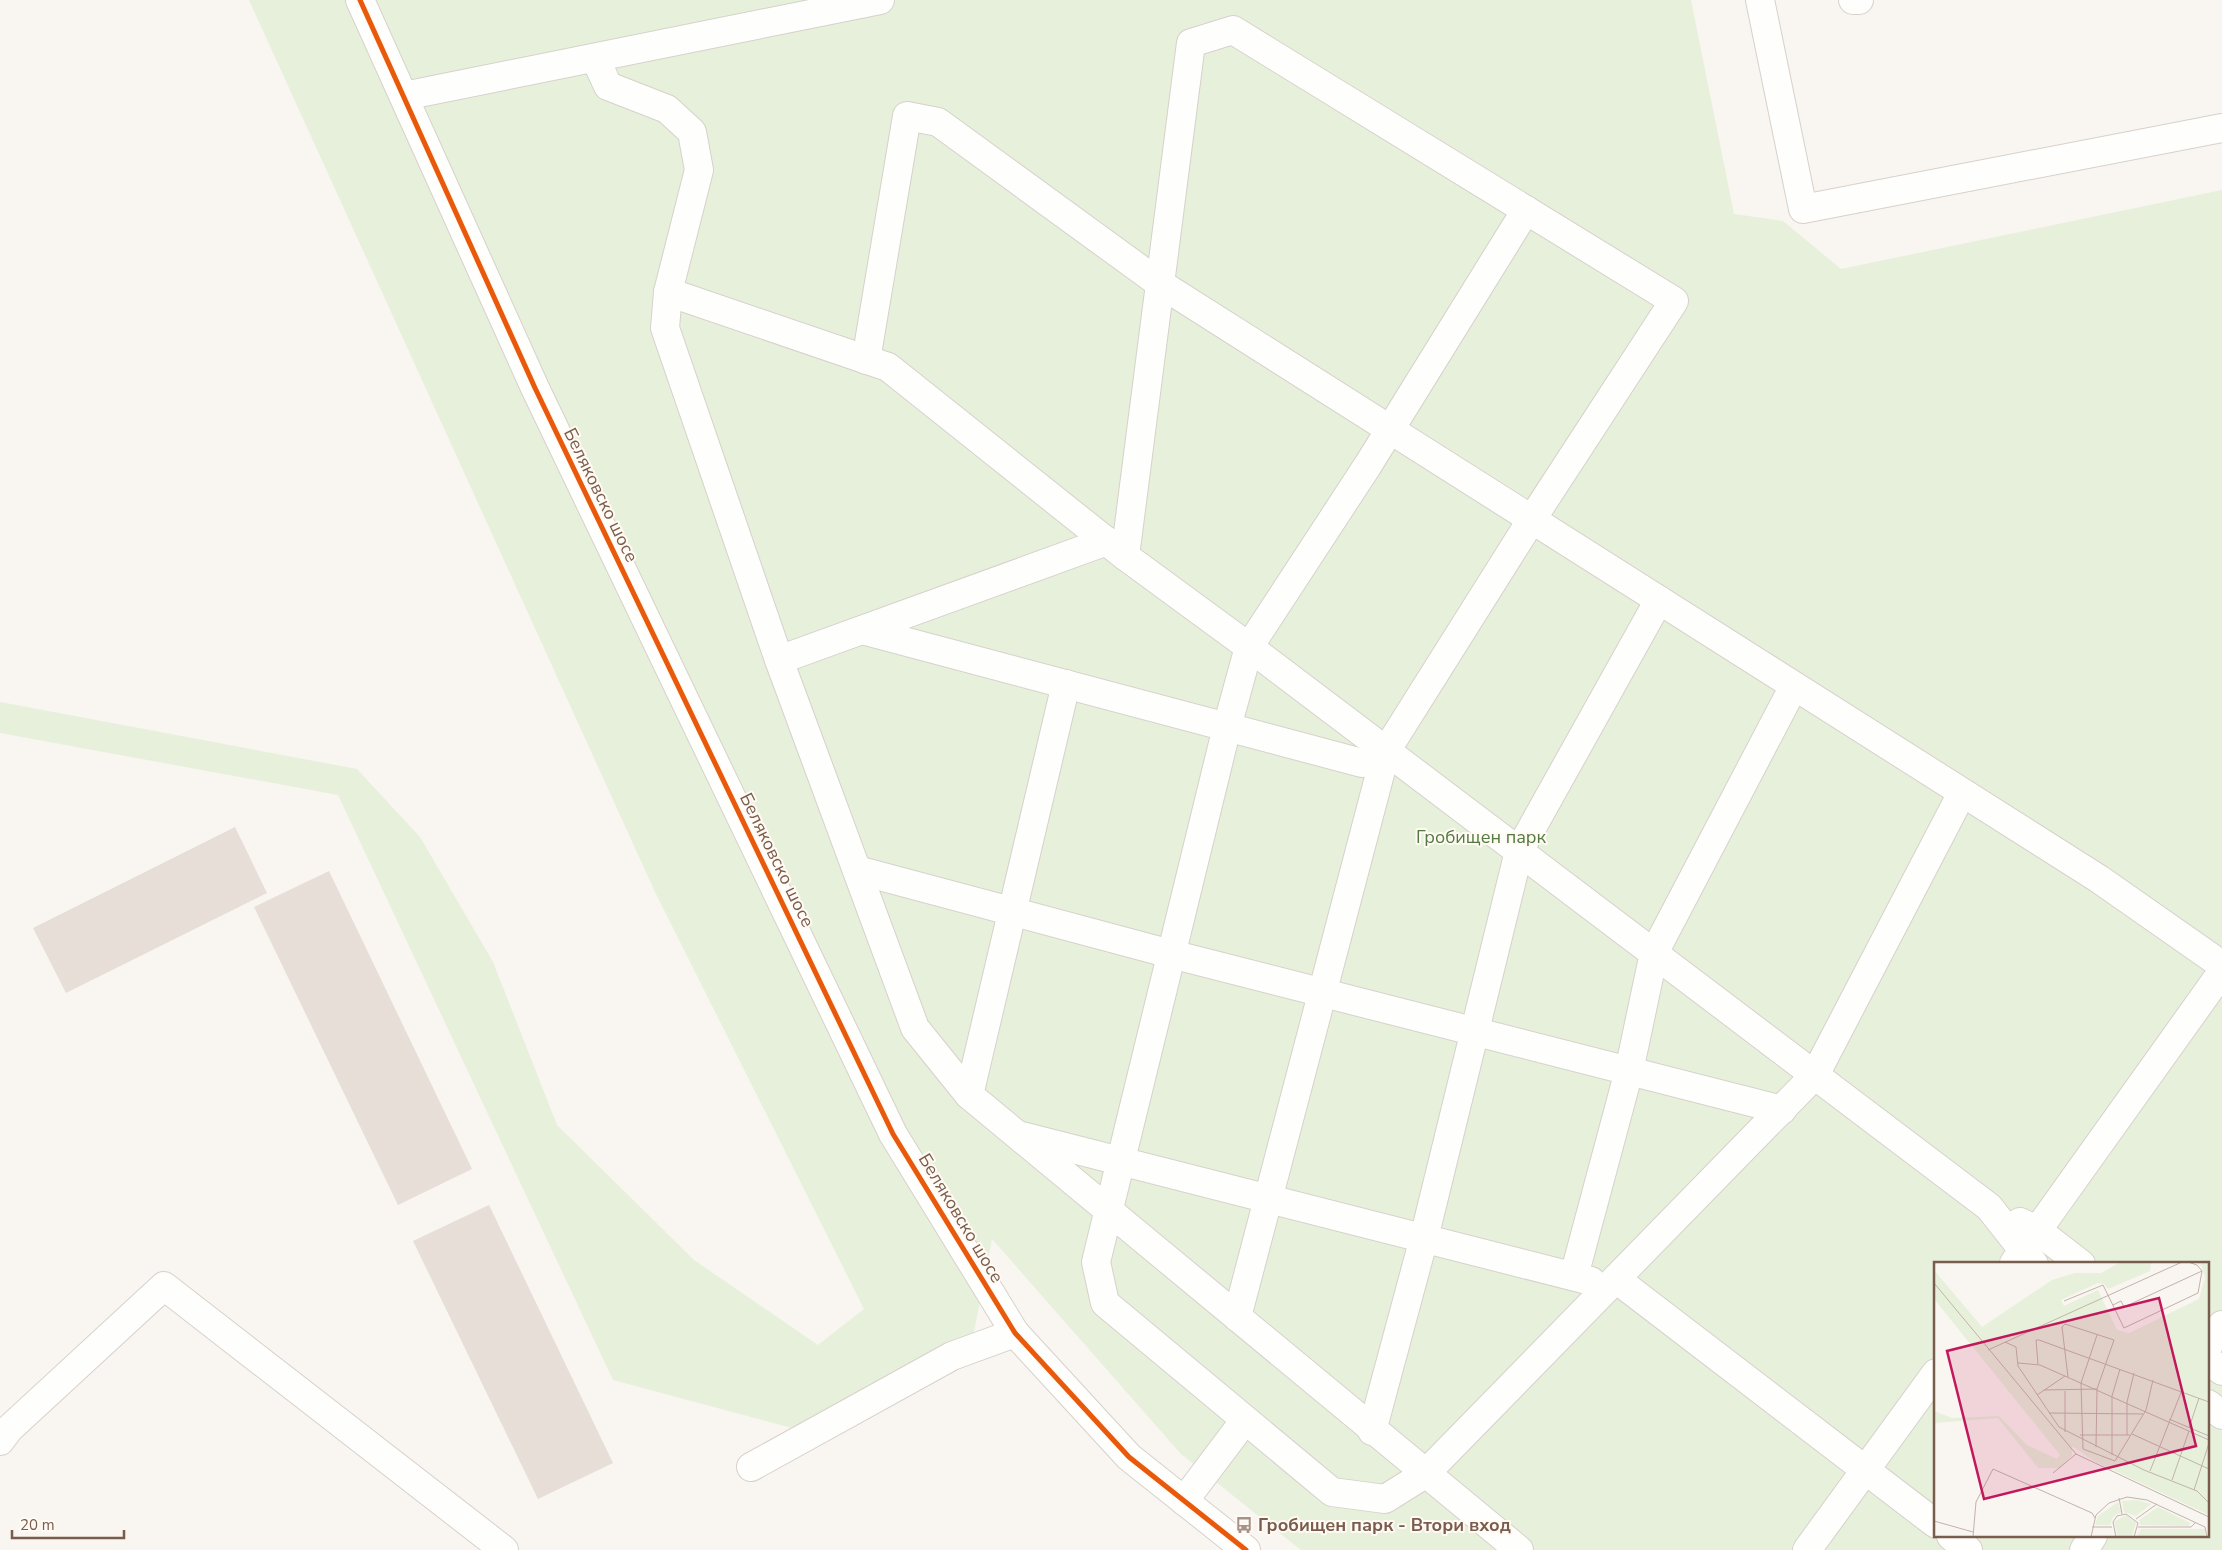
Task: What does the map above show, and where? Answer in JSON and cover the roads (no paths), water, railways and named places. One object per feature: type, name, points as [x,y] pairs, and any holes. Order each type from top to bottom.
[{"type":"street","name":"Беляковско шосе","points":[[360,0],[535,388],[893,1134],[1015,1333],[1129,1457],[1246,1550]]},
{"type":"street","points":[[404,96],[880,0]]},
{"type":"street","points":[[1760,0],[1803,209],[2222,128]]},
{"type":"street","points":[[1853,0],[1859,0]]},
{"type":"street","points":[[1116,549],[1159,283],[1191,43],[1233,30],[1674,301],[1532,519],[1386,751],[1237,1317]]},
{"type":"street","points":[[595,58],[608,86],[667,109],[692,132],[699,170],[668,292],[665,328],[779,660],[915,1028],[969,1095],[1372,1431],[1519,1550]]},
{"type":"street","points":[[866,360],[907,116],[938,122],[1159,283],[2099,879],[2222,965]]},
{"type":"street","points":[[1526,210],[1389,428],[1368,465],[1249,647],[1227,727],[1096,1262],[1105,1303],[1332,1492],[1385,1499],[1425,1474],[1816,1075],[1962,792]]},
{"type":"street","points":[[668,292],[888,367],[1116,549],[1249,647],[1989,1207],[2027,1252],[2072,1262]]},
{"type":"street","points":[[779,660],[862,630],[1116,549]]},
{"type":"street","points":[[1372,1431],[1424,1238],[1519,851],[1660,600]]},
{"type":"street","points":[[862,630],[1362,763],[1386,751]]},
{"type":"street","points":[[969,1095],[1066,684]]},
{"type":"street","points":[[1574,1276],[1629,1071],[1654,954],[1794,686]]},
{"type":"street","points":[[856,870],[1171,954],[1782,1110]]},
{"type":"street","points":[[2027,1252],[2222,972]]},
{"type":"street","points":[[1016,1134],[1574,1276],[1613,1282],[1867,1470],[1934,1522]]},
{"type":"street","points":[[0,1441],[9,1429],[164,1286],[504,1550]]},
{"type":"street","points":[[2210,1343],[2222,1325]]},
{"type":"street","points":[[750,1467],[952,1356],[1015,1333]]},
{"type":"street","points":[[2210,1361],[2222,1370]]},
{"type":"street","points":[[1807,1550],[1934,1376]]},
{"type":"street","points":[[2210,1405],[2222,1414]]},
{"type":"street","points":[[1184,1501],[1245,1420]]},
{"type":"street","points":[[1953,1538],[1968,1550]]},
{"type":"street","points":[[2084,1550],[2091,1538]]},
{"type":"place","name":"Гробищен парк - Втори вход","points":[[1244,1525]]},
{"type":"park label","name":"Гробищен парк","points":[[1481,837]]}]
